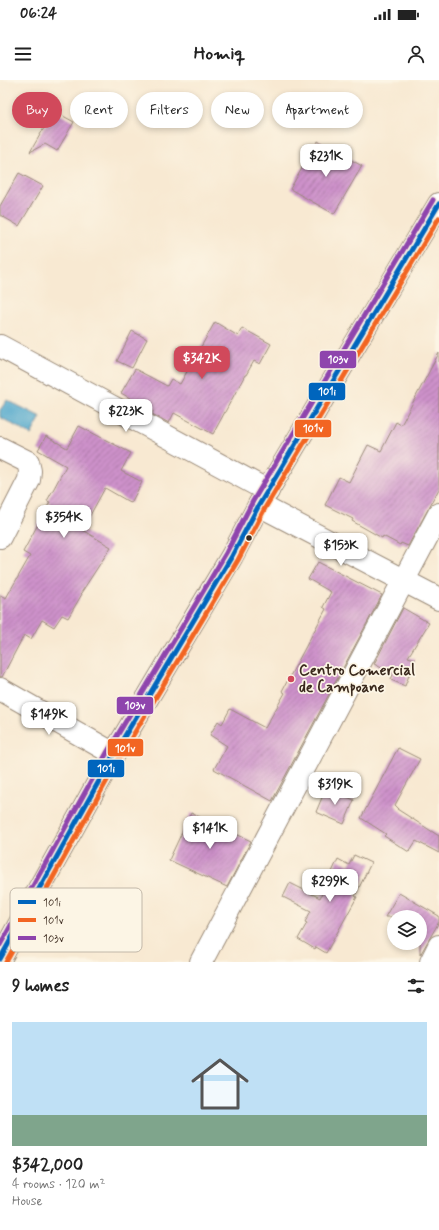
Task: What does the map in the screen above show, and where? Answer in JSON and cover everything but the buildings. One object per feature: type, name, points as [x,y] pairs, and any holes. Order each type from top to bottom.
[{"type":"street","points":[[39,888],[114,754],[232,556],[263,498],[439,204]]},
{"type":"street","points":[[0,346],[404,581],[439,599]]},
{"type":"street","points":[[0,448],[28,462],[30,471],[29,480],[0,537]]},
{"type":"street","points":[[201,962],[439,514]]},
{"type":"street","points":[[0,689],[114,754]]},
{"type":"street","points":[[0,959],[10,941]]},
{"type":"street","points":[[431,962],[439,946]]},
{"type":"water","points":[[7,400],[41,417],[31,435],[0,417],[0,410]]},
{"type":"transit line","name":"103v","points":[[32,888],[108,751],[226,553],[253,501],[433,200]]},
{"type":"transit line","name":"101i","points":[[39,888],[114,754],[232,556],[259,505],[439,204]]},
{"type":"transit line","name":"101v","points":[[47,888],[120,757],[238,560],[265,508],[439,218]]},
{"type":"transit line","name":"103v","points":[[0,945],[10,927]]},
{"type":"transit line","name":"101i","points":[[0,959],[10,941]]},
{"type":"transit line","name":"101v","points":[[6,962],[12,952]]},
{"type":"place","name":"Centro Comercial de Campoane","points":[[291,679]]}]
